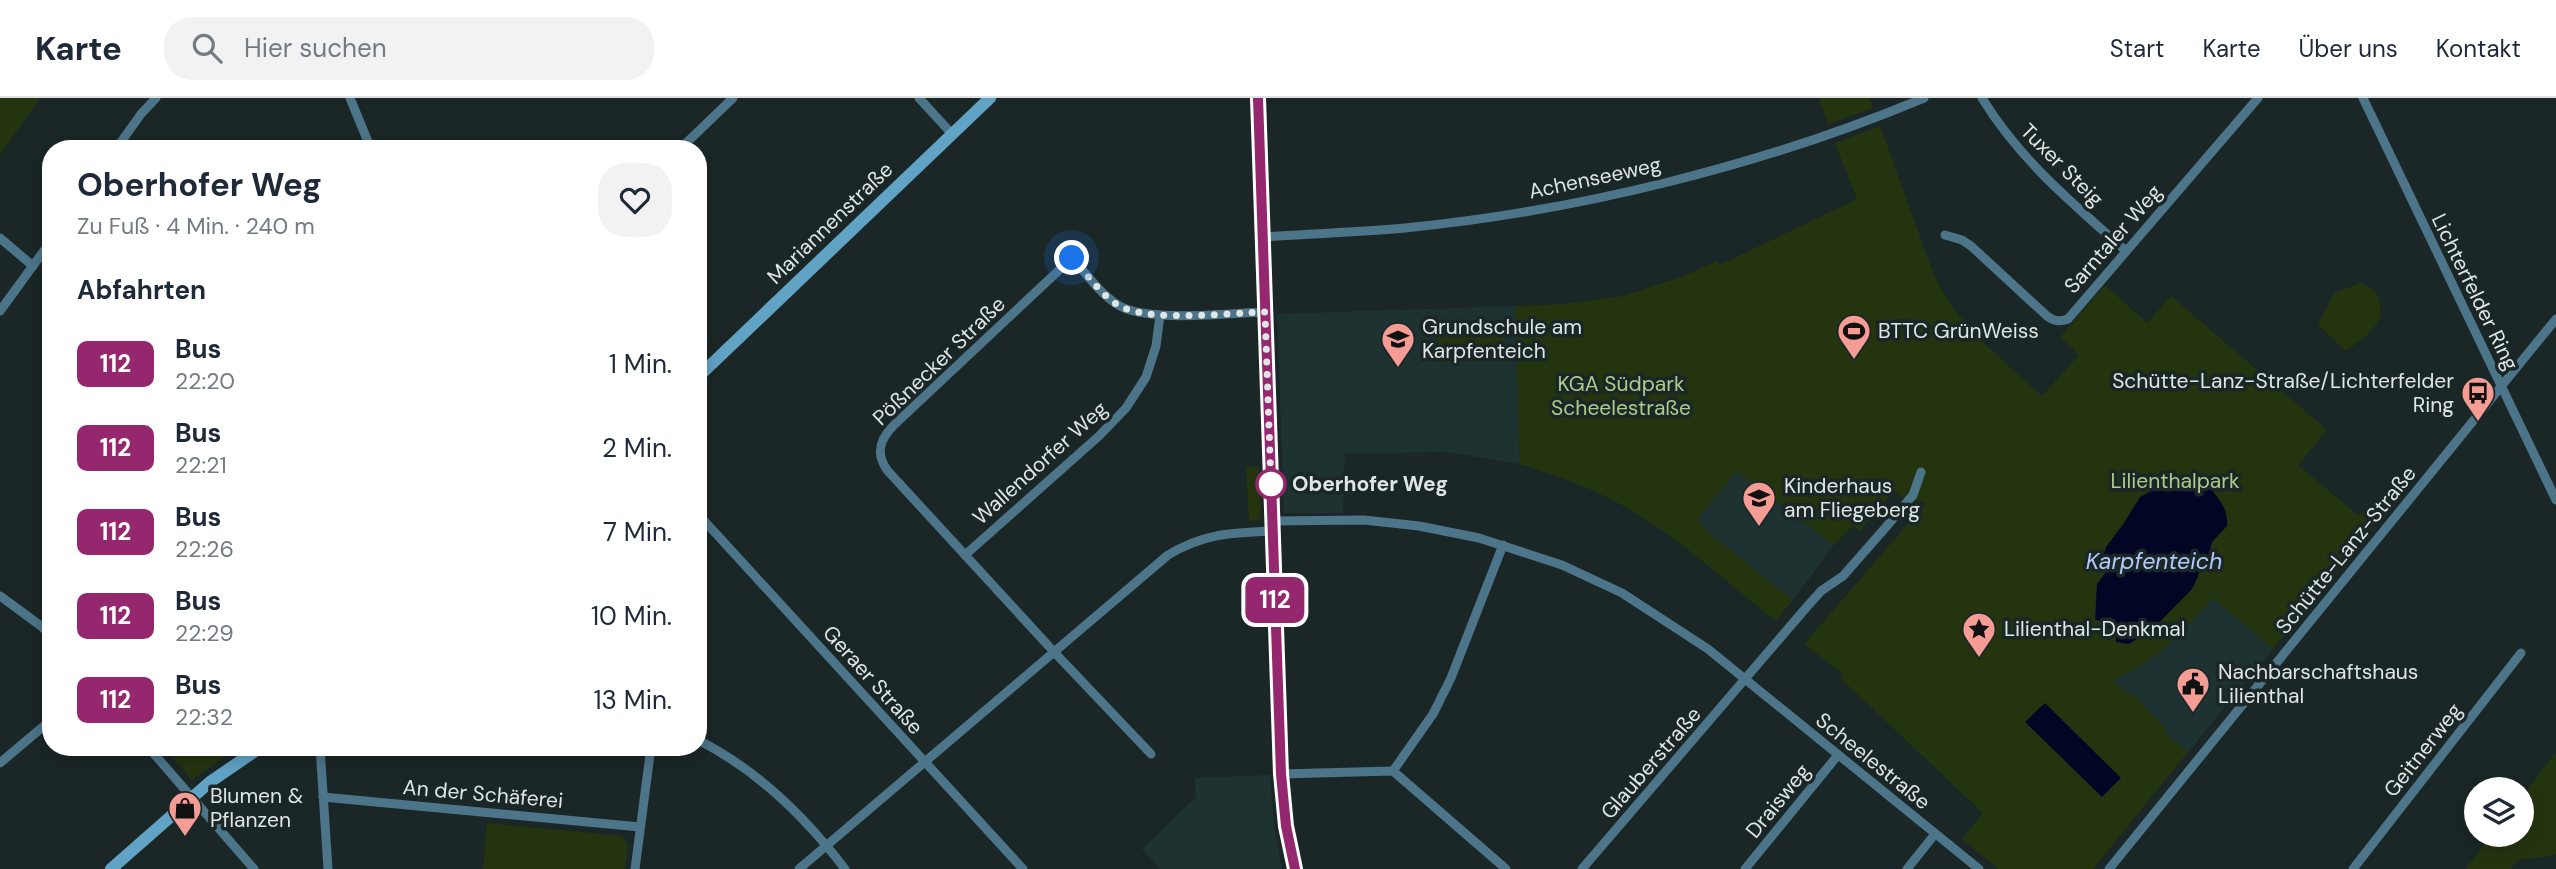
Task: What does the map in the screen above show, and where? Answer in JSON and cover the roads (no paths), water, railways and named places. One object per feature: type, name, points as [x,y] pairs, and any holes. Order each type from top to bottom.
[{"type":"main road","name":"Mariannenstraße","points":[[707,368],[990,98]]},
{"type":"main road","points":[[1258,98],[1281,774],[1286,826],[1295,869]]},
{"type":"main road","points":[[111,869],[210,782],[248,756]]},
{"type":"street","points":[[122,140],[156,98]]},
{"type":"street","points":[[351,98],[367,140]]},
{"type":"street","points":[[689,140],[733,98]]},
{"type":"street","points":[[919,98],[952,134]]},
{"type":"street","name":"Achenseeweg","points":[[1262,237],[1407,227],[1595,198],[1731,164],[1866,122],[1924,98]]},
{"type":"street","name":"Tuxer Steig","points":[[1982,98],[2026,160],[2125,250]]},
{"type":"street","name":"Sarntaler Weg","points":[[1945,235],[1971,246],[2046,316],[2057,321],[2068,318],[2258,98]]},
{"type":"street","name":"Lichterfelder Ring","points":[[2363,98],[2556,500]]},
{"type":"street","points":[[0,239],[33,266]]},
{"type":"street","points":[[0,311],[42,254]]},
{"type":"street","name":"Pößnecker Straße","points":[[1055,653],[883,464],[880,451],[882,440],[894,425],[1072,258],[1107,297],[1118,305],[1129,311],[1160,315]]},
{"type":"street","points":[[1160,315],[1265,312]]},
{"type":"street","name":"Wallendorfer Weg","points":[[965,555],[1099,436],[1126,408],[1146,377],[1156,346],[1160,315]]},
{"type":"street","name":"Schütte-Lanz-Straße","points":[[2109,869],[2556,319]]},
{"type":"street","points":[[1745,680],[1821,591],[1843,576],[1886,527],[1913,495],[1922,472]]},
{"type":"street","name":"Scheelestraße","points":[[1273,526],[1347,519],[1470,536],[1562,565],[1622,593],[1682,631],[1979,869]]},
{"type":"street","name":"Geraer Straße","points":[[707,524],[1023,869]]},
{"type":"street","points":[[799,869],[1168,555],[1215,534],[1273,526]]},
{"type":"street","points":[[1393,771],[1433,714],[1451,678],[1503,545]]},
{"type":"street","points":[[0,596],[42,628]]},
{"type":"street","points":[[1055,653],[1151,754]]},
{"type":"street","name":"Geitnerweg","points":[[2353,869],[2521,653]]},
{"type":"street","name":"Glauberstraße","points":[[1582,869],[1745,680]]},
{"type":"street","points":[[0,763],[42,728]]},
{"type":"street","points":[[707,746],[742,768],[784,801],[827,845],[845,869]]},
{"type":"street","name":"Draisweg","points":[[1745,869],[1838,755]]},
{"type":"street","points":[[157,756],[254,869]]},
{"type":"street","points":[[321,756],[328,869]]},
{"type":"street","points":[[635,869],[650,756]]},
{"type":"street","points":[[1281,774],[1393,771],[1506,869]]},
{"type":"street","name":"An der Schäferei","points":[[323,797],[640,827]]},
{"type":"street","points":[[1908,869],[1935,834]]},
{"type":"water","name":"Karpfenteich","points":[[2199,480],[2209,483],[2221,502],[2226,512],[2227,526],[2212,542],[2207,561],[2200,567],[2192,589],[2153,629],[2129,644],[2116,642],[2116,635],[2101,621],[2095,620],[2097,584],[2106,572],[2106,547],[2140,497],[2168,482]]},
{"type":"water","points":[[2045,703],[2121,778],[2102,797],[2025,722]]},
{"type":"place","name":"BTTC GrünWeiss","points":[[1854,361]]},
{"type":"place","name":"Grundschule am Karpfenteich","points":[[1398,369]]},
{"type":"place","name":"Schütte-Lanz-Straße/Lichterfelder Ring","points":[[2478,423]]},
{"type":"place","name":"Oberhofer Weg","points":[[1271,484]]},
{"type":"place","name":"Kinderhaus am Fliegeberg","points":[[1759,528]]},
{"type":"place","name":"Lilienthal-Denkmal","points":[[1979,659]]},
{"type":"place","name":"Nachbarschaftshaus Lilienthal","points":[[2193,714]]},
{"type":"place","name":"Blumen & Pflanzen","points":[[185,838]]},
{"type":"park label","name":"KGA Südpark Scheelestraße","points":[[1621,396]]},
{"type":"park label","name":"Lilienthalpark","points":[[2175,481]]}]
